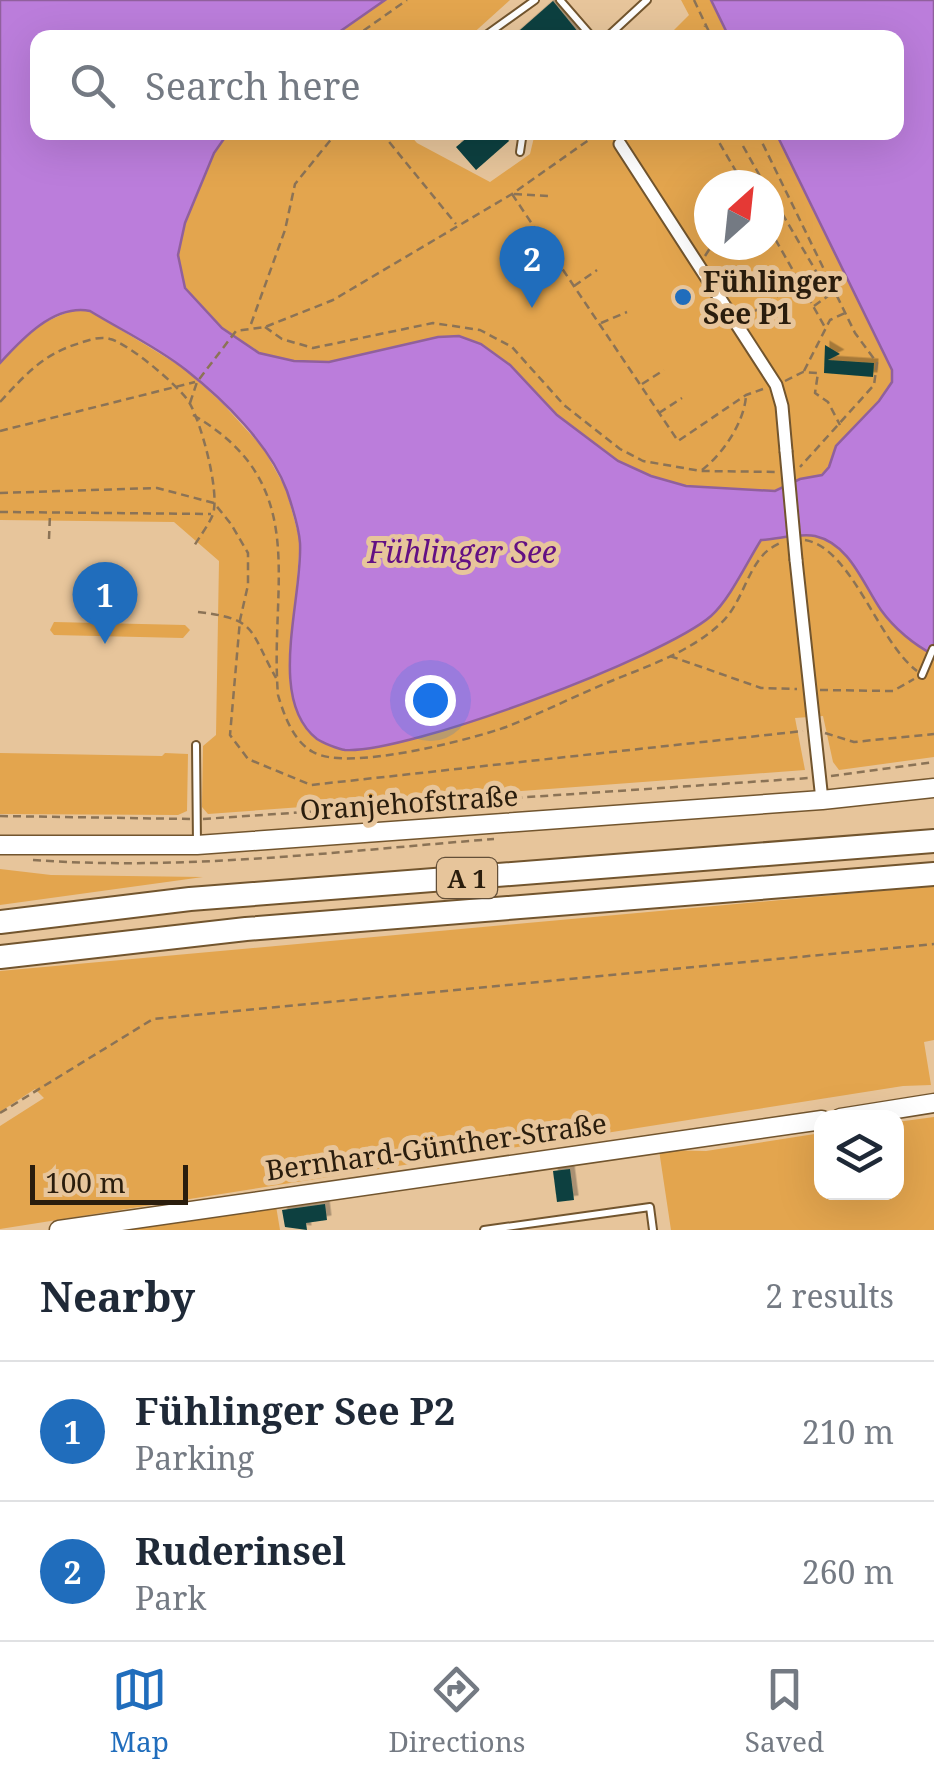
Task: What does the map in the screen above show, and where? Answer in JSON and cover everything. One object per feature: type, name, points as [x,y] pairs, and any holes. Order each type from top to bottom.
[{"type":"highway","name":"A 1","points":[[0,922],[190,899],[934,841]]},
{"type":"highway","name":"A 1","points":[[0,956],[246,929],[934,874]]},
{"type":"street","points":[[617,140],[776,385],[782,406],[822,800]]},
{"type":"street","name":"Oranjehofstraße","points":[[0,845],[196,845],[822,800],[934,788]]},
{"type":"street","points":[[890,1110],[934,1103]]},
{"type":"street","name":"Bernhard-Günther-Straße","points":[[59,1230],[814,1121]]},
{"type":"lane","points":[[493,30],[535,0]]},
{"type":"lane","points":[[560,0],[586,30]]},
{"type":"lane","points":[[615,30],[647,0]]},
{"type":"lane","points":[[520,152],[522,140]]},
{"type":"lane","points":[[922,675],[932,650]]},
{"type":"lane","points":[[196,745],[196,845]]},
{"type":"lane","points":[[484,1230],[650,1207],[653,1230]]},
{"type":"path","points":[[364,30],[407,0]]},
{"type":"path","points":[[694,0],[708,30]]},
{"type":"path","points":[[703,30],[706,25]]},
{"type":"path","points":[[250,327],[286,230],[295,184],[331,140]]},
{"type":"path","points":[[387,140],[457,226]]},
{"type":"path","points":[[190,403],[196,382],[236,330],[264,327],[333,300],[512,194],[589,140]]},
{"type":"path","points":[[718,140],[735,170]]},
{"type":"path","points":[[512,194],[678,442],[746,395],[803,372],[818,373],[815,394],[828,402],[841,426],[874,385],[874,356],[855,333],[761,140]]},
{"type":"path","points":[[742,146],[756,170]]},
{"type":"path","points":[[512,194],[548,196]]},
{"type":"path","points":[[784,217],[828,296],[814,306]]},
{"type":"path","points":[[784,254],[826,329]]},
{"type":"path","points":[[816,273],[825,268]]},
{"type":"path","points":[[574,286],[597,270]]},
{"type":"path","points":[[829,276],[841,271]]},
{"type":"path","points":[[755,311],[799,281]]},
{"type":"path","points":[[600,324],[627,312]]},
{"type":"path","points":[[803,372],[834,316],[847,312]]},
{"type":"path","points":[[264,327],[282,339],[313,348],[433,323],[480,330],[512,347],[564,406],[620,449],[643,461],[701,471],[716,460],[746,413],[746,395]]},
{"type":"path","points":[[0,402],[37,362],[94,339],[111,339],[122,346],[178,389],[190,403],[213,476],[214,503],[193,548]]},
{"type":"path","points":[[640,385],[664,370]]},
{"type":"path","points":[[0,431],[196,382]]},
{"type":"path","points":[[660,413],[682,398]]},
{"type":"path","points":[[194,415],[217,429],[245,458],[267,490],[278,532],[277,680],[284,716],[302,744],[327,757],[357,758],[462,740],[506,726],[670,656],[718,626],[737,602],[764,554],[782,541]]},
{"type":"path","points":[[0,494],[157,488],[214,503],[232,524],[248,554],[248,585],[240,620],[230,735],[248,759],[311,786],[815,729],[854,742],[934,734]]},
{"type":"path","points":[[0,512],[212,514]]},
{"type":"path","points":[[50,512],[50,539]]},
{"type":"path","points":[[670,656],[761,688],[893,691],[922,675],[900,658],[829,552],[810,539],[796,540]]},
{"type":"path","points":[[198,612],[230,615],[240,620],[250,629],[277,680]]},
{"type":"path","points":[[0,816],[197,819],[822,778],[934,762]]},
{"type":"path","points":[[0,1113],[153,1019],[185,1013],[934,944]]},
{"type":"shaded area","points":[[385,0],[510,0],[477,30],[343,30]]},
{"type":"shaded area","points":[[681,0],[711,0],[726,30],[674,30],[689,15]]},
{"type":"shaded area","points":[[223,140],[414,140],[490,182],[530,154],[533,140],[779,140],[892,370],[893,381],[836,445],[822,475],[800,479],[775,491],[686,486],[618,461],[557,415],[510,365],[481,344],[459,336],[438,337],[329,362],[294,361],[259,353],[222,328],[185,288],[178,255],[185,223]]},
{"type":"shaded area","points":[[77,308],[90,311],[185,369],[263,448],[286,489],[300,541],[289,680],[715,613],[761,540],[815,536],[847,556],[886,617],[934,655],[934,757],[839,770],[833,762],[823,716],[795,718],[805,770],[208,814],[202,807],[203,746],[216,735],[219,561],[174,522],[0,520],[0,363],[39,325]]},
{"type":"shaded area","points":[[54,622],[185,625],[190,630],[183,638],[54,635],[50,630]]},
{"type":"shaded area","points":[[0,753],[188,754],[187,811],[178,815],[0,814]]},
{"type":"shaded area","points":[[0,869],[51,875],[203,877],[0,905]]},
{"type":"shaded area","points":[[934,886],[934,1040],[924,1042],[931,1085],[903,1086],[0,1229],[0,1126],[44,1098],[35,1089],[0,1112],[0,971]]},
{"type":"shaded area","points":[[934,1117],[934,1230],[671,1230],[659,1150],[706,1151],[814,1134],[814,1200],[904,1200],[904,1121]]},
{"type":"shaded area","points":[[276,1206],[280,1230],[126,1230]]},
{"type":"water","name":"Fühlinger See","points":[[0,0],[385,0],[342,30],[30,30],[30,140],[223,140],[185,223],[178,255],[185,288],[222,328],[259,353],[294,361],[329,362],[438,337],[459,336],[481,344],[510,365],[557,415],[618,461],[651,476],[686,486],[775,491],[800,479],[822,475],[836,446],[892,382],[892,370],[779,140],[904,140],[904,30],[726,30],[711,0],[934,0],[934,655],[892,623],[838,547],[809,535],[761,540],[711,616],[643,655],[534,700],[422,737],[377,747],[345,750],[331,746],[317,739],[302,721],[293,699],[291,647],[300,566],[297,523],[279,474],[244,424],[175,362],[90,311],[77,310],[52,318],[0,363]]},
{"type":"building","points":[[553,1],[577,30],[520,30]]},
{"type":"building","points":[[464,140],[509,141],[476,170],[456,147]]},
{"type":"building","points":[[825,345],[840,354],[828,360],[874,363],[873,377],[824,373]]},
{"type":"building","points":[[570,1169],[574,1200],[557,1202],[553,1171]]},
{"type":"building","points":[[325,1204],[327,1220],[306,1223],[307,1230],[285,1227],[282,1210]]},
{"type":"place","name":"Fühlinger See P1","points":[[683,297]]},
{"type":"place","name":"Ruderinsel","points":[[532,308]]},
{"type":"place","name":"Fühlinger See P2","points":[[105,644]]}]
